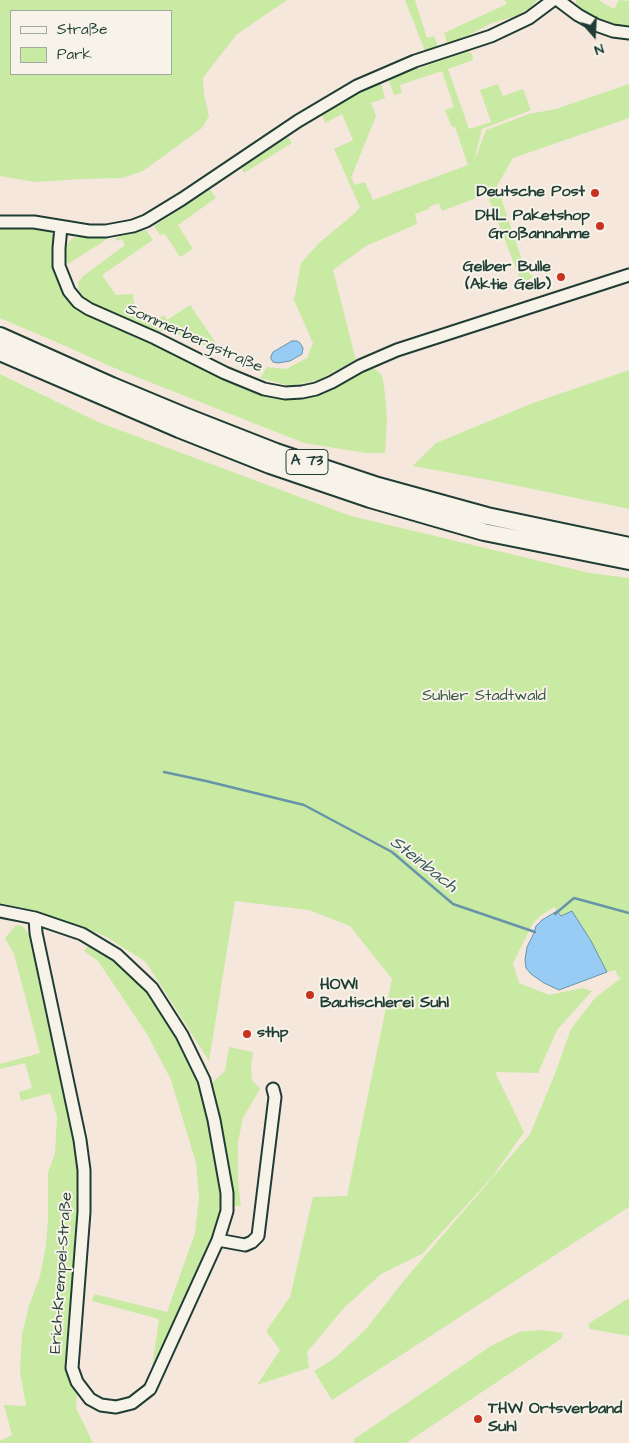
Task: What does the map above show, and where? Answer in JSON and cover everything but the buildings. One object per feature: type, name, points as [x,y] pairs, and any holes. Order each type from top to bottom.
[{"type":"highway","name":"A 73","points":[[0,336],[112,386],[276,452],[378,486],[487,516],[629,546]]},
{"type":"highway","name":"A 73","points":[[0,352],[170,425],[270,465],[370,499],[484,532],[629,562]]},
{"type":"street","points":[[0,222],[34,222],[89,231],[106,231],[133,226],[146,221],[298,121],[357,86],[415,61],[499,33],[529,18],[553,0]]},
{"type":"street","points":[[558,0],[578,15],[596,25],[613,31],[629,33]]},
{"type":"street","name":"Sommerbergstraße","points":[[62,227],[58,248],[59,266],[69,291],[78,302],[89,309],[155,338],[225,373],[264,388],[285,393],[316,389],[360,366],[397,350],[629,275]]},
{"type":"street","name":"Erich-Krempel-Straße","points":[[0,911],[35,918],[82,934],[118,955],[152,988],[182,1035],[204,1080],[214,1120],[227,1193],[227,1212],[218,1240],[150,1389],[132,1403],[116,1407],[101,1405],[90,1399],[77,1382],[72,1368],[84,1212],[84,1170],[80,1140],[36,932],[35,918]]},
{"type":"street","points":[[218,1240],[245,1245],[252,1242],[258,1236],[275,1097],[274,1089]]},
{"type":"green space","points":[[0,0],[287,0],[236,35],[203,78],[204,95],[209,116],[202,128],[143,171],[123,178],[35,182],[0,176]]},
{"type":"green space","points":[[405,0],[415,0],[427,38],[434,36],[438,46],[425,51]]},
{"type":"green space","points":[[504,0],[537,0],[530,8],[516,16],[492,23],[461,39],[447,43],[444,33],[507,4]]},
{"type":"green space","points":[[576,0],[598,0],[614,9],[619,0],[629,1],[629,28],[616,27],[597,21],[582,13]]},
{"type":"green space","points":[[468,51],[472,54],[473,60],[448,69],[469,129],[491,122],[480,90],[498,84],[503,96],[523,89],[531,110],[482,129],[474,162],[486,130],[529,114],[556,109],[629,84],[629,118],[513,158],[497,186],[525,269],[533,277],[522,284],[487,194],[442,211],[439,203],[415,214],[417,224],[366,246],[333,270],[356,360],[318,380],[290,386],[260,378],[267,367],[286,369],[307,358],[313,343],[294,300],[301,263],[318,244],[360,207],[334,149],[353,140],[342,114],[325,123],[322,115],[359,93],[380,83],[382,86],[385,98],[371,103],[376,116],[351,178],[355,185],[365,182],[373,200],[468,165],[455,127],[452,127],[445,110],[454,107],[442,71],[400,85],[402,93],[394,95],[389,81],[391,78]]},
{"type":"green space","points":[[288,137],[292,143],[244,173],[241,168]]},
{"type":"green space","points":[[210,189],[216,198],[178,225],[193,249],[180,257],[165,234],[160,235],[154,226]]},
{"type":"green space","points":[[0,227],[45,229],[52,234],[55,241],[55,269],[62,292],[75,306],[287,398],[313,396],[365,368],[375,369],[382,375],[384,385],[387,418],[385,453],[366,453],[304,443],[119,370],[0,318]]},
{"type":"green space","points":[[146,230],[153,240],[102,275],[116,295],[133,294],[135,314],[153,322],[164,315],[167,320],[190,305],[220,349],[197,343],[175,333],[152,330],[94,304],[79,291],[78,283],[83,276],[125,245],[122,239],[117,241],[115,238]]},
{"type":"green space","points":[[73,238],[109,238],[68,264],[66,248],[68,243]]},
{"type":"green space","points":[[629,370],[629,509],[413,466],[436,443],[533,403]]},
{"type":"green space","name":"Suhler Stadtwald","points":[[0,374],[98,422],[351,516],[590,573],[629,578],[629,1207],[332,1400],[314,1371],[335,1358],[366,1329],[406,1278],[530,1134],[571,1029],[595,998],[621,978],[615,970],[607,972],[591,941],[572,911],[561,916],[554,907],[533,923],[513,963],[519,983],[549,995],[582,988],[592,991],[557,1030],[538,1073],[495,1072],[524,1132],[492,1177],[422,1254],[381,1274],[343,1309],[307,1352],[309,1368],[257,1385],[280,1350],[266,1331],[290,1297],[313,1197],[347,1196],[392,979],[350,926],[309,910],[235,901],[209,1061],[146,962],[105,936],[37,911],[0,903]]},
{"type":"green space","points":[[16,925],[22,926],[26,930],[34,945],[76,1145],[79,1181],[79,1218],[68,1347],[68,1374],[77,1394],[76,1408],[93,1443],[0,1443],[0,1441],[12,1435],[4,1405],[26,1406],[20,1372],[22,1334],[29,1306],[40,1276],[46,1245],[48,1173],[55,1153],[57,1117],[50,1093],[21,1101],[19,1092],[32,1088],[25,1063],[0,1069],[0,1064],[40,1053],[14,954],[5,938]]},
{"type":"green space","points":[[89,945],[123,962],[148,991],[174,1032],[201,1083],[224,1182],[223,1212],[213,1243],[151,1375],[159,1319],[92,1301],[94,1294],[167,1312],[195,1233],[199,1198],[196,1163],[171,1080],[147,1034],[98,961],[84,951]]},
{"type":"green space","points":[[229,1047],[253,1052],[252,1080],[260,1089],[243,1118],[238,1142],[238,1181],[241,1206],[233,1206],[231,1174],[212,1086],[213,1082],[225,1071]]},
{"type":"green space","points":[[629,1298],[629,1336],[590,1329],[588,1324]]},
{"type":"green space","points":[[540,1330],[563,1333],[561,1339],[406,1443],[354,1443],[354,1439],[491,1346],[519,1332]]},
{"type":"water","points":[[292,341],[300,343],[303,348],[302,354],[290,361],[273,362],[271,356],[273,352]]},
{"type":"water","points":[[557,911],[561,916],[572,911],[591,941],[607,972],[559,990],[531,974],[526,968],[525,960],[527,947],[536,926]]},
{"type":"waterway","name":"Steinbach","points":[[164,772],[304,805],[392,852],[453,904],[535,932]]},
{"type":"waterway","name":"Steinbach","points":[[555,914],[574,898],[629,913]]},
{"type":"place","name":"Deutsche Post","points":[[595,193]]},
{"type":"place","name":"DHL Paketshop Großannahme","points":[[600,226]]},
{"type":"place","name":"Gelber Bulle (Aktie Gelb)","points":[[561,277]]},
{"type":"place","name":"HOWI Bautischlerei Suhl","points":[[310,995]]},
{"type":"place","name":"sthp","points":[[247,1034]]},
{"type":"place","name":"THW Ortsverband Suhl","points":[[478,1419]]}]
